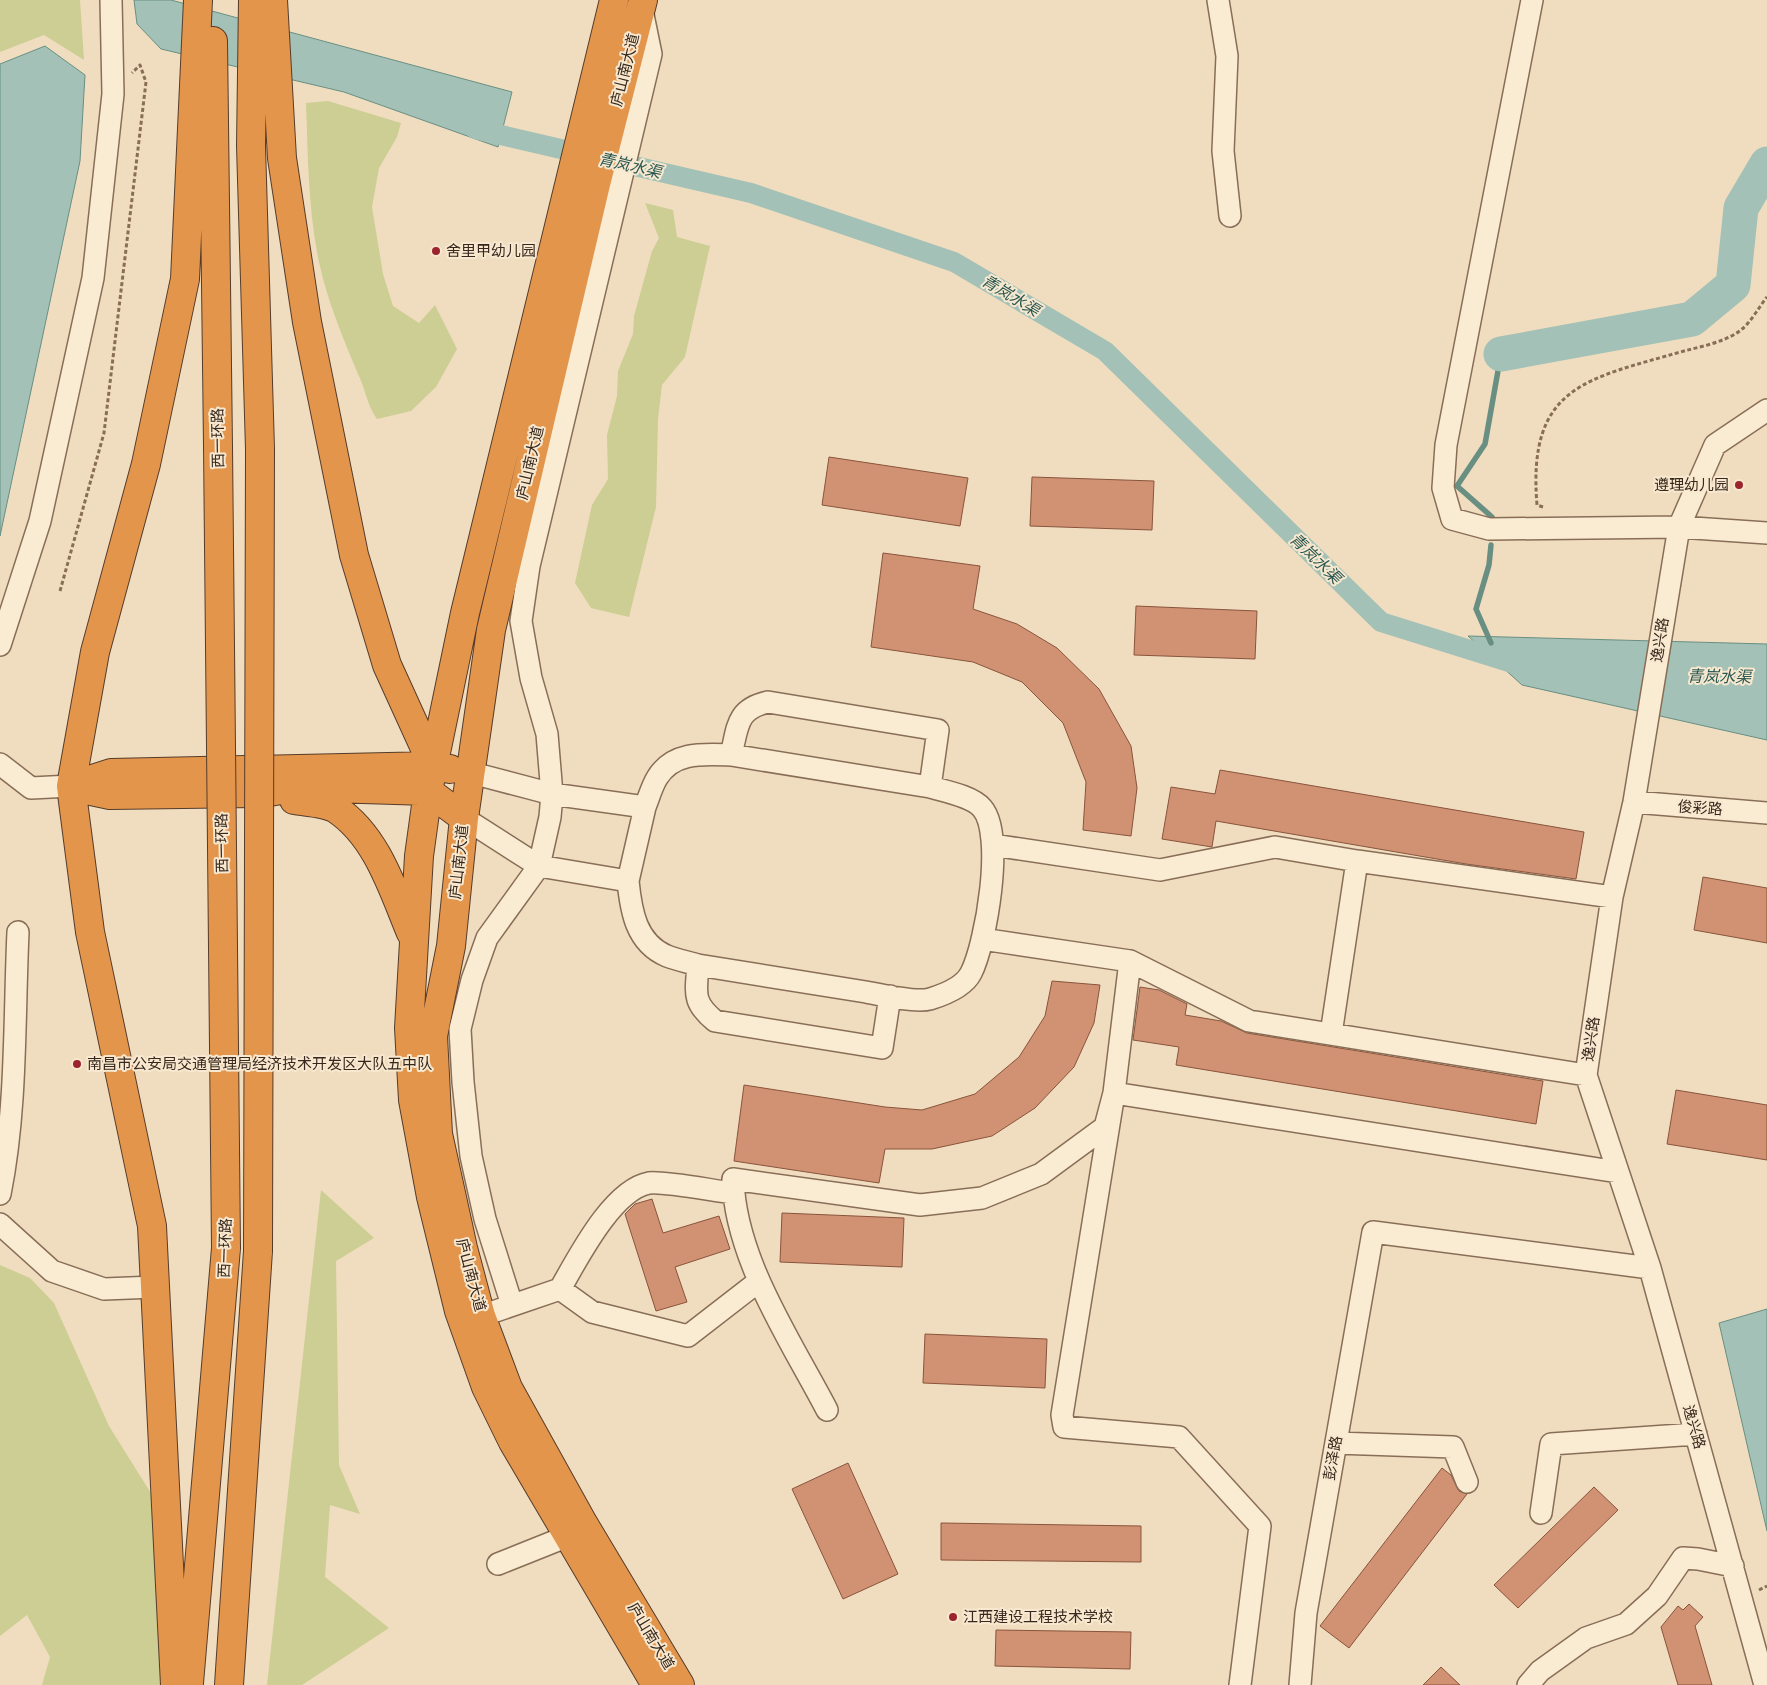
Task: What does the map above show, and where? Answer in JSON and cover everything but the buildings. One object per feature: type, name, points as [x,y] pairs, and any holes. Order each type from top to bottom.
[{"type":"highway","points":[[175,1685],[152,1226],[90,932],[71,786],[95,652],[146,464],[186,279],[198,0]]},
{"type":"highway","name":"西一环路","points":[[189,1685],[226,1248],[213,0]]},
{"type":"highway","points":[[229,1685],[258,1252],[260,449],[251,146],[253,0]]},
{"type":"highway","points":[[273,0],[282,158],[307,322],[354,555],[387,665],[430,778],[464,818]]},
{"type":"highway","name":"庐山南大道","points":[[614,0],[465,613],[430,778],[419,856],[409,1028],[413,1100],[431,1197],[459,1311],[486,1387],[513,1442],[656,1685]]},
{"type":"highway","name":"庐山南大道","points":[[642,3],[624,120],[596,184],[491,630],[472,773],[464,818],[451,946],[433,1036],[438,1134],[463,1248],[481,1316],[508,1388],[583,1524],[680,1685]]},
{"type":"highway","points":[[71,786],[111,773],[430,778]]},
{"type":"highway","points":[[264,794],[297,787],[430,778],[472,773]]},
{"type":"highway","points":[[71,786],[110,794],[264,794],[334,808],[357,827],[382,864],[413,938]]},
{"type":"street","points":[[0,645],[4,621],[40,521],[93,278],[113,94],[111,0]]},
{"type":"street","points":[[1218,0],[1227,56],[1223,151],[1230,216]]},
{"type":"street","points":[[1532,0],[1446,445],[1443,488],[1452,519],[1492,529],[1679,527],[1767,533]]},
{"type":"street","points":[[512,1305],[485,1218],[470,1156],[460,1029],[472,980],[487,938],[539,866],[550,817],[552,794],[547,734],[532,678],[521,621],[531,556],[614,205],[624,120]]},
{"type":"street","name":"逸兴路","points":[[1765,1685],[1650,1268],[1586,1076],[1612,897],[1634,802],[1679,527],[1715,445],[1767,410]]},
{"type":"street","points":[[731,755],[741,716],[754,705],[768,702],[938,730],[930,787]]},
{"type":"street","points":[[701,754],[731,755],[930,787],[960,795],[982,808],[993,832],[993,870],[982,939],[970,975],[951,991],[927,1000],[890,996],[698,965],[667,956],[646,941],[632,915],[628,881],[645,807],[657,777],[674,760],[701,754]]},
{"type":"street","points":[[0,764],[31,788],[71,786]]},
{"type":"street","points":[[472,773],[552,794],[645,807]]},
{"type":"street","name":"俊彩路","points":[[1634,802],[1767,813]]},
{"type":"street","points":[[464,818],[539,866],[628,881]]},
{"type":"street","points":[[993,845],[1160,870],[1275,847],[1357,861],[1612,897]]},
{"type":"street","points":[[1331,1034],[1357,861]]},
{"type":"street","points":[[0,1194],[6,1163],[11,1111],[18,932]]},
{"type":"street","points":[[982,939],[1130,961],[1249,1021],[1586,1076]]},
{"type":"street","points":[[1130,961],[1114,1093],[1062,1415],[1064,1427],[1179,1437],[1260,1526],[1240,1685]]},
{"type":"street","points":[[698,965],[696,996],[702,1010],[715,1021],[803,1036],[882,1048],[890,996]]},
{"type":"street","points":[[1114,1093],[1618,1172]]},
{"type":"street","points":[[827,1410],[759,1281],[743,1234],[733,1193],[733,1179],[920,1205],[982,1198],[1041,1174],[1105,1127],[1114,1093]]},
{"type":"street","points":[[481,1316],[560,1289],[594,1229],[633,1188],[651,1183],[733,1193]]},
{"type":"street","points":[[0,1224],[52,1271],[104,1289],[155,1288]]},
{"type":"street","name":"彭泽路","points":[[1300,1685],[1306,1613],[1373,1232],[1650,1268]]},
{"type":"street","points":[[560,1289],[592,1312],[688,1336],[759,1281]]},
{"type":"street","points":[[1541,1513],[1551,1444],[1696,1434]]},
{"type":"street","points":[[1336,1443],[1453,1447],[1467,1482]]},
{"type":"street","points":[[498,1564],[568,1536]]},
{"type":"street","points":[[1528,1685],[1540,1671],[1586,1638],[1626,1624],[1657,1596],[1683,1558],[1698,1558],[1733,1566]]},
{"type":"path","points":[[60,591],[104,433],[146,82],[140,65],[113,94]]},
{"type":"path","points":[[1546,508],[1537,505],[1534,473],[1543,428],[1557,404],[1586,382],[1624,368],[1720,341],[1741,330],[1767,297]]},
{"type":"green space","points":[[0,0],[80,0],[84,60],[44,35],[0,52]]},
{"type":"green space","points":[[328,101],[401,123],[397,137],[379,168],[372,207],[383,274],[393,306],[419,323],[435,305],[457,349],[436,387],[411,411],[377,419],[368,402],[331,305],[322,276],[315,242],[309,182],[306,103]]},
{"type":"green space","points":[[645,203],[673,210],[677,237],[710,246],[685,357],[662,385],[658,419],[656,507],[629,617],[591,608],[575,583],[592,505],[608,479],[607,435],[617,396],[618,371],[633,334],[634,316],[652,251],[659,238]]},
{"type":"green space","points":[[321,1190],[374,1238],[336,1261],[339,1465],[360,1514],[330,1505],[325,1577],[389,1628],[302,1685],[267,1685]]},
{"type":"green space","points":[[0,1265],[30,1278],[54,1303],[109,1426],[164,1514],[166,1685],[42,1685],[50,1657],[27,1615],[0,1636]]},
{"type":"water","points":[[134,0],[171,0],[512,92],[498,147],[344,92],[161,49],[137,24]]},
{"type":"water","points":[[45,46],[85,75],[80,161],[0,536],[0,64]]},
{"type":"water","points":[[1468,636],[1767,644],[1767,740],[1522,685]]},
{"type":"water","points":[[1767,1309],[1767,1531],[1719,1323]]},
{"type":"waterway","name":"青岚水渠","points":[[475,129],[751,193],[954,262],[1105,351],[1381,622],[1515,664]]},
{"type":"waterway","points":[[1501,354],[1692,319],[1733,285],[1741,208],[1767,164]]},
{"type":"waterway","points":[[1492,517],[1457,486],[1485,444],[1501,354]]},
{"type":"waterway","points":[[1491,545],[1489,565],[1476,609],[1491,643]]},
{"type":"place","name":"舍里甲幼儿园","points":[[436,251]]},
{"type":"place","name":"遵理幼儿园","points":[[1739,485]]},
{"type":"place","name":"南昌市公安局交通管理局经济技术开发区大队五中队","points":[[77,1064]]},
{"type":"place","name":"江西建设工程技术学校","points":[[953,1617]]}]
